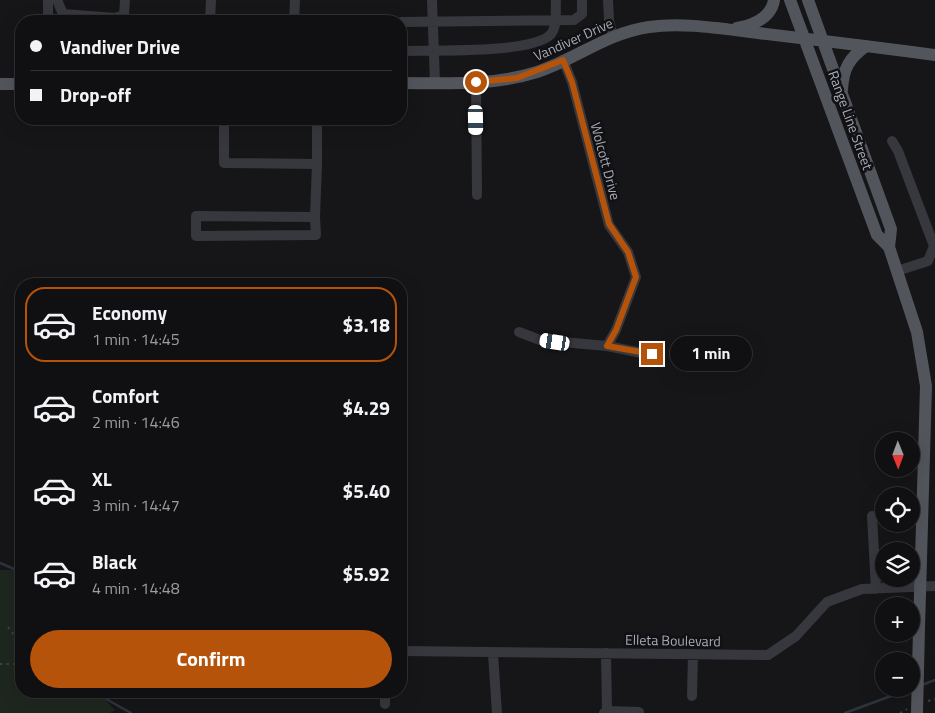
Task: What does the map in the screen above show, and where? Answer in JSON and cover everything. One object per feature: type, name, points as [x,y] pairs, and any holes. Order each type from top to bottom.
[{"type":"main road","points":[[730,30],[749,26],[766,16],[774,0]]},
{"type":"main road","name":"Range Line Street","points":[[790,0],[878,235],[889,247],[917,332],[926,386],[922,586],[917,713]]},
{"type":"main road","name":"Range Line Street","points":[[808,0],[891,229],[889,247]]},
{"type":"main road","name":"Vandiver Drive","points":[[407,84],[476,82],[517,78],[563,60],[613,36],[649,27],[667,26],[730,30],[935,55]]},
{"type":"main road","points":[[842,95],[843,76],[847,64],[854,54],[866,46]]},
{"type":"main road","points":[[0,84],[15,84]]},
{"type":"street","points":[[48,0],[48,15]]},
{"type":"street","points":[[57,0],[62,15]]},
{"type":"street","points":[[63,0],[63,15]]},
{"type":"street","points":[[124,15],[125,0]]},
{"type":"street","points":[[210,15],[211,0]]},
{"type":"street","points":[[294,15],[295,0]]},
{"type":"street","points":[[432,0],[435,83]]},
{"type":"street","points":[[407,51],[498,50],[531,42],[551,34],[555,22],[556,0]]},
{"type":"street","points":[[407,22],[555,22],[579,18],[582,14],[582,0]]},
{"type":"street","points":[[608,0],[608,20],[613,36]]},
{"type":"street","name":"Wolcott Drive","points":[[563,60],[572,82],[609,224],[628,252],[636,277],[616,330],[607,346]]},
{"type":"street","points":[[476,82],[477,195]]},
{"type":"street","points":[[224,125],[224,163],[317,164]]},
{"type":"street","points":[[315,217],[196,216],[196,236],[316,235],[317,125]]},
{"type":"street","points":[[892,141],[932,230],[934,246],[928,261],[897,271]]},
{"type":"street","points":[[518,332],[540,340],[607,346],[652,354]]},
{"type":"street","points":[[872,516],[876,589]]},
{"type":"street","name":"Elleta Boulevard","points":[[407,651],[493,654],[768,655],[796,636],[827,602],[862,589],[935,586]]},
{"type":"street","points":[[606,653],[606,712],[639,712]]},
{"type":"street","points":[[493,654],[497,713]]},
{"type":"street","points":[[692,654],[692,696]]},
{"type":"street","points":[[385,698],[385,704]]},
{"type":"path","points":[[8,627],[14,636],[15,644]]},
{"type":"path","points":[[0,664],[15,664]]},
{"type":"shaded area","points":[[0,570],[15,570],[15,698],[104,698],[115,710],[110,713],[0,713]]},
{"type":"waterway","points":[[0,563],[15,569]]},
{"type":"waterway","points":[[922,685],[935,680]]},
{"type":"waterway","points":[[845,713],[888,697]]},
{"type":"waterway","points":[[104,698],[131,713]]},
{"type":"route","points":[[476,82],[502,81],[517,78],[538,72],[563,60],[572,82],[609,224],[628,252],[636,277],[616,330],[607,346],[652,354]]}]
